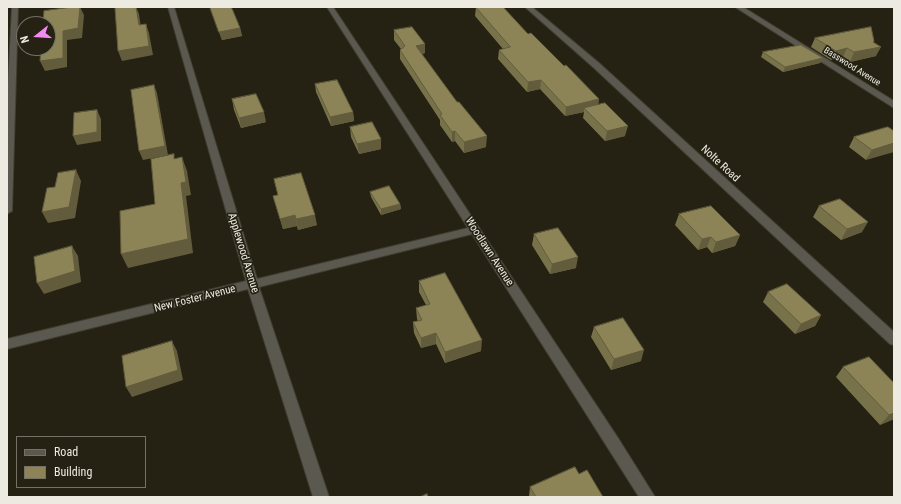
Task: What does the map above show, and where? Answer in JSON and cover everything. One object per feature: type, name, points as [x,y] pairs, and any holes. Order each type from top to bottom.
[{"type":"street","points":[[7,211],[15,7]]},
{"type":"street","name":"Applewood Avenue","points":[[171,7],[252,285],[321,497]]},
{"type":"street","name":"Woodlawn Avenue","points":[[330,7],[647,497]]},
{"type":"street","name":"Nolte Road","points":[[528,7],[596,65],[894,340]]},
{"type":"street","name":"Basswood Avenue","points":[[738,7],[894,105]]},
{"type":"street","name":"New Foster Avenue","points":[[7,344],[475,230]]},
{"type":"building","points":[[80,7],[78,28],[63,31],[63,58],[40,61],[40,56],[56,56],[56,16],[44,16],[44,11]]},
{"type":"building","points":[[136,7],[139,25],[146,24],[149,46],[118,51],[115,8]]},
{"type":"building","points":[[210,7],[231,7],[240,28],[219,32]]},
{"type":"building","points":[[476,7],[503,7],[528,34],[531,33],[564,66],[566,65],[599,99],[566,107],[541,80],[528,82],[499,50],[510,47]]},
{"type":"building","points":[[412,27],[425,44],[416,46],[457,102],[459,102],[487,136],[464,142],[455,131],[452,132],[440,115],[442,114],[400,50],[405,46],[394,30]]},
{"type":"building","points":[[871,27],[873,42],[881,47],[854,52],[847,48],[836,51],[815,38]]},
{"type":"building","points":[[801,45],[823,58],[785,67],[763,52]]},
{"type":"building","points":[[337,80],[353,112],[330,117],[315,84]]},
{"type":"building","points":[[154,85],[165,146],[139,151],[131,90]]},
{"type":"building","points":[[256,94],[264,112],[239,118],[232,99]]},
{"type":"building","points":[[605,103],[628,126],[607,131],[584,108]]},
{"type":"building","points":[[97,110],[97,132],[73,136],[74,113]]},
{"type":"building","points":[[372,122],[381,139],[357,144],[350,127]]},
{"type":"building","points":[[888,127],[894,131],[894,143],[872,150],[854,137]]},
{"type":"building","points":[[174,154],[174,159],[182,157],[186,182],[181,183],[188,239],[121,254],[120,211],[155,204],[151,159]]},
{"type":"building","points":[[76,170],[69,207],[42,212],[47,188],[55,187],[58,173]]},
{"type":"building","points":[[301,173],[315,215],[296,219],[295,215],[280,219],[273,196],[278,195],[274,179]]},
{"type":"building","points":[[389,186],[400,204],[381,209],[370,192]]},
{"type":"building","points":[[840,199],[868,222],[847,229],[819,206]]},
{"type":"building","points":[[711,206],[740,235],[716,242],[711,237],[702,239],[679,214]]},
{"type":"building","points":[[558,228],[578,257],[552,264],[534,234]]},
{"type":"building","points":[[72,246],[75,271],[37,283],[34,257]]},
{"type":"building","points":[[445,273],[482,340],[445,352],[436,333],[421,338],[413,322],[422,320],[416,308],[430,304],[419,281]]},
{"type":"building","points":[[787,284],[821,315],[801,324],[768,292]]},
{"type":"building","points":[[623,318],[644,350],[614,359],[594,327]]},
{"type":"building","points":[[172,341],[178,370],[126,387],[122,356]]},
{"type":"building","points":[[869,357],[894,383],[894,413],[889,415],[843,367]]},
{"type":"building","points":[[575,467],[579,474],[587,470],[603,497],[536,497],[530,487]]},
{"type":"building","points":[[427,494],[428,497],[420,497]]}]
